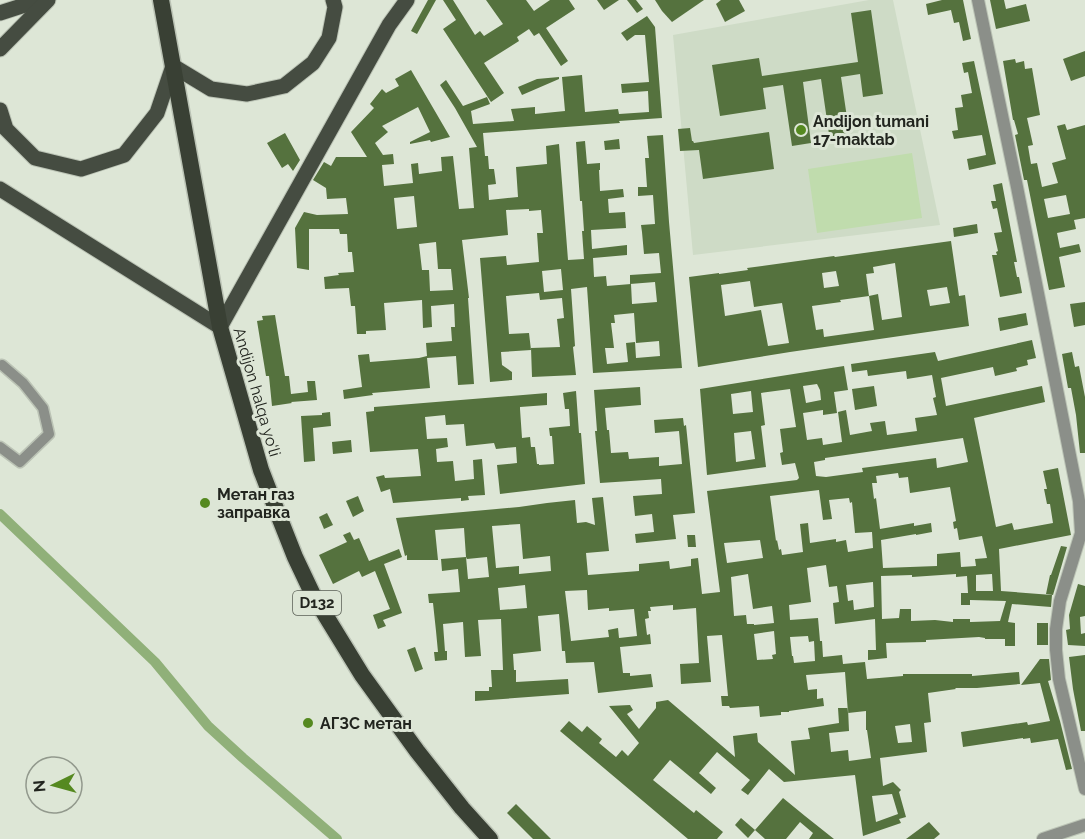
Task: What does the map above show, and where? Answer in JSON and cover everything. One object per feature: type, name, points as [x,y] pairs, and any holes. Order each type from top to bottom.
[{"type":"highway","name":"Andijon halqa yo‘li","points":[[163,6],[220,327],[261,470],[295,557],[313,595],[337,636],[388,714],[462,808],[490,839]]},
{"type":"main road","points":[[0,13],[40,0]]},
{"type":"main road","points":[[0,49],[48,0]]},
{"type":"main road","points":[[0,110],[6,129],[35,158],[81,169],[124,155],[157,113],[173,66],[212,89],[247,94],[284,86],[313,63],[329,38],[335,7],[333,0]]},
{"type":"main road","points":[[0,189],[220,327],[384,35],[407,0]]},
{"type":"street","points":[[978,0],[1079,501],[1081,533],[1060,601],[1056,650],[1059,679],[1085,789]]},
{"type":"street","points":[[0,447],[20,462],[49,434],[43,408],[23,383],[2,364]]},
{"type":"street","points":[[1043,839],[1085,825]]},
{"type":"shaded area","name":"Andijon tumani 17-maktab","points":[[869,0],[893,0],[940,225],[693,255],[673,35]]},
{"type":"green space","points":[[912,153],[922,218],[817,233],[808,169]]},
{"type":"building","points":[[428,0],[436,0],[417,34],[411,31]]},
{"type":"building","points":[[443,0],[453,0],[475,35],[480,31],[484,36],[503,24],[486,0],[526,0],[534,11],[550,0],[569,0],[575,9],[546,28],[568,61],[561,66],[539,33],[534,36],[529,29],[517,37],[519,41],[484,63],[504,93],[491,102],[443,29],[456,20]]},
{"type":"building","points":[[597,0],[619,0],[604,10]]},
{"type":"building","points":[[627,0],[636,0],[643,9],[637,13]]},
{"type":"building","points":[[655,0],[704,0],[672,22]]},
{"type":"building","points":[[721,0],[739,0],[745,11],[725,22],[716,4]]},
{"type":"building","points":[[942,0],[963,0],[971,39],[963,41],[959,22],[954,23],[951,10],[928,15],[926,4]]},
{"type":"building","points":[[990,0],[1004,0],[1006,9],[1026,4],[1030,21],[996,29]]},
{"type":"building","points":[[871,10],[883,94],[863,97],[860,74],[841,77],[850,138],[830,141],[821,79],[803,82],[811,143],[792,146],[783,85],[763,88],[766,109],[720,116],[712,65],[759,58],[762,76],[858,62],[851,13]]},
{"type":"building","points":[[647,16],[655,27],[662,118],[483,133],[485,156],[488,156],[489,169],[494,169],[496,184],[488,185],[489,200],[518,197],[516,167],[547,164],[546,146],[559,144],[568,260],[584,259],[582,201],[580,201],[576,142],[585,141],[587,164],[600,163],[600,191],[623,189],[624,197],[608,199],[609,213],[625,212],[626,228],[591,230],[592,249],[627,245],[627,255],[593,258],[594,277],[606,276],[607,286],[631,284],[632,304],[657,302],[655,282],[630,284],[630,275],[661,273],[659,253],[644,254],[641,225],[655,224],[653,195],[638,196],[638,187],[647,187],[645,158],[649,158],[647,136],[663,135],[682,368],[593,373],[587,287],[571,289],[576,375],[532,377],[531,348],[560,347],[557,319],[564,318],[562,298],[540,300],[539,293],[506,296],[509,334],[529,333],[531,350],[501,352],[502,365],[512,372],[512,380],[490,382],[480,258],[506,256],[507,265],[539,262],[537,233],[543,233],[541,210],[506,210],[508,235],[462,240],[469,298],[474,384],[458,385],[456,356],[427,358],[430,388],[372,393],[373,395],[344,399],[343,390],[362,387],[358,355],[369,354],[370,362],[419,358],[427,356],[426,343],[452,341],[451,327],[455,327],[454,304],[431,306],[432,327],[423,328],[422,300],[384,303],[386,330],[357,334],[355,306],[351,306],[349,288],[325,289],[324,277],[354,272],[352,252],[348,252],[347,234],[340,234],[339,229],[309,229],[309,270],[297,268],[295,228],[304,212],[317,215],[348,214],[346,198],[327,199],[326,188],[313,180],[324,162],[331,166],[336,157],[367,157],[351,132],[374,108],[370,104],[382,89],[386,93],[399,86],[395,79],[411,70],[450,137],[410,144],[430,132],[418,107],[382,126],[388,132],[375,143],[383,155],[393,154],[394,164],[382,165],[384,186],[413,183],[411,164],[418,163],[419,174],[442,171],[441,157],[453,156],[459,209],[474,208],[469,148],[477,147],[440,85],[446,80],[463,106],[487,97],[490,104],[471,111],[473,124],[514,121],[511,109],[535,107],[535,114],[565,111],[562,77],[582,75],[585,112],[618,109],[619,114],[649,112],[648,91],[622,93],[621,84],[649,82],[645,35],[635,35],[627,41],[621,33]],"holes":[[[414,196],[417,227],[397,229],[394,198]],[[436,242],[438,269],[451,269],[453,290],[430,291],[429,270],[422,270],[419,244]],[[561,269],[563,290],[544,292],[542,271]],[[634,313],[636,343],[659,341],[660,356],[636,358],[635,342],[626,343],[628,362],[607,364],[605,348],[614,348],[611,323],[615,323],[614,315]]]},
{"type":"building","points":[[1085,51],[1085,76],[1071,81],[1063,59]]},
{"type":"building","points":[[1015,59],[1016,63],[1024,61],[1025,69],[1032,68],[1040,115],[1027,118],[1033,145],[1028,146],[1031,164],[1037,163],[1042,187],[1058,183],[1052,163],[1066,159],[1057,126],[1065,124],[1067,130],[1085,125],[1085,218],[1074,220],[1076,229],[1057,233],[1060,248],[1079,244],[1081,252],[1059,257],[1065,287],[1049,290],[1027,180],[1024,180],[1015,135],[1018,134],[1013,120],[1003,61]],"holes":[[[1066,195],[1070,214],[1048,218],[1044,199]]]},
{"type":"building","points":[[974,61],[996,164],[969,170],[967,159],[986,155],[982,135],[954,139],[952,131],[958,130],[955,108],[963,107],[961,95],[972,93],[968,72],[964,73],[962,63]]},
{"type":"building","points":[[559,77],[522,95],[518,87],[537,79]]},
{"type":"building","points":[[690,128],[694,143],[769,132],[774,169],[703,179],[699,150],[680,151],[678,129]]},
{"type":"building","points":[[285,133],[300,160],[293,171],[288,164],[282,168],[267,143]]},
{"type":"building","points":[[619,139],[620,149],[605,150],[604,141]]},
{"type":"building","points":[[1002,183],[1017,262],[1014,262],[1022,293],[1000,297],[992,255],[997,255],[998,251],[994,233],[1002,232],[997,208],[993,209],[991,201],[996,201],[993,185]]},
{"type":"building","points":[[977,224],[978,233],[954,237],[953,228]]},
{"type":"building","points":[[951,241],[959,296],[965,295],[969,326],[698,367],[689,277]],"holes":[[[895,263],[902,317],[882,320],[878,294],[869,296],[866,274],[874,273],[873,267]],[[836,271],[839,286],[824,288],[822,273]],[[750,281],[754,307],[782,303],[789,343],[768,346],[761,310],[725,316],[721,285]],[[947,287],[950,303],[930,306],[927,290]],[[869,296],[874,330],[824,337],[823,329],[816,330],[812,306]]]},
{"type":"building","points":[[1085,302],[1085,325],[1074,327],[1070,304]]},
{"type":"building","points":[[1026,313],[1028,325],[1000,331],[998,318]]},
{"type":"building","points":[[275,315],[285,376],[289,376],[291,394],[308,392],[307,381],[315,381],[317,400],[272,406],[269,376],[266,376],[257,321],[263,320],[262,316]]},
{"type":"building","points":[[1032,340],[1036,358],[1027,360],[1028,365],[1016,368],[1017,371],[995,376],[993,367],[941,378],[946,406],[1042,386],[1045,402],[974,418],[996,527],[1012,523],[1014,530],[1053,523],[1050,504],[1047,504],[1044,489],[1047,489],[1043,471],[1058,468],[1071,535],[999,549],[1001,591],[1052,595],[1051,607],[1012,604],[1008,622],[1015,623],[1015,646],[1005,646],[1005,639],[979,637],[886,643],[887,658],[868,660],[868,650],[876,650],[875,619],[835,624],[833,603],[839,602],[837,586],[829,587],[826,565],[807,568],[811,602],[789,605],[790,620],[818,618],[823,657],[842,655],[843,664],[865,662],[867,679],[903,676],[903,674],[972,674],[972,676],[1019,672],[1020,684],[955,688],[928,693],[931,722],[924,723],[927,752],[880,758],[883,786],[893,782],[901,790],[899,792],[906,817],[899,819],[901,823],[863,836],[855,775],[784,782],[769,769],[748,795],[741,790],[750,780],[717,752],[699,773],[716,788],[711,794],[670,760],[653,780],[694,813],[696,810],[723,832],[717,839],[688,839],[560,731],[569,721],[582,732],[587,726],[602,739],[599,743],[616,757],[622,750],[628,756],[639,743],[609,706],[630,705],[633,710],[627,714],[639,729],[656,708],[656,702],[668,700],[735,757],[733,736],[757,733],[758,742],[795,775],[791,741],[810,739],[808,728],[839,723],[838,708],[848,708],[845,672],[806,675],[808,690],[817,689],[817,699],[823,698],[824,706],[760,717],[759,706],[730,708],[722,706],[721,696],[728,696],[722,635],[707,636],[711,682],[681,684],[680,664],[699,663],[696,608],[673,610],[673,605],[650,607],[649,618],[645,619],[651,644],[620,647],[623,673],[630,673],[630,676],[651,674],[653,687],[598,693],[594,662],[566,663],[565,651],[562,651],[559,614],[538,616],[541,651],[513,654],[514,670],[516,670],[516,682],[568,679],[569,694],[475,701],[475,691],[489,691],[489,687],[492,687],[491,670],[503,670],[501,619],[478,620],[481,656],[465,657],[463,622],[443,624],[447,660],[435,661],[434,652],[438,652],[436,631],[433,603],[429,603],[428,594],[460,592],[458,569],[442,571],[441,559],[466,557],[464,528],[435,530],[438,560],[407,560],[396,518],[575,500],[577,523],[586,522],[595,525],[592,498],[603,497],[609,551],[586,553],[588,575],[639,571],[639,564],[669,561],[670,569],[691,566],[691,559],[698,558],[702,594],[720,592],[707,491],[797,480],[799,478],[795,463],[782,465],[780,453],[783,452],[780,429],[796,427],[790,389],[761,393],[765,425],[761,426],[766,467],[707,475],[700,389],[844,366],[848,390],[834,392],[837,413],[823,415],[823,410],[803,413],[807,440],[822,438],[823,445],[842,442],[838,412],[846,410],[850,435],[872,431],[870,423],[885,421],[887,435],[917,431],[915,418],[937,415],[933,398],[936,397],[932,375],[907,379],[906,371],[868,376],[867,370],[852,372],[851,364],[935,352],[938,361]],"holes":[[[817,384],[821,400],[806,403],[803,386]],[[751,391],[753,412],[733,414],[731,394]],[[751,431],[755,459],[736,462],[734,433]],[[963,438],[968,462],[937,468],[936,458],[862,468],[863,472],[826,477],[816,476],[814,462],[825,460],[825,458]],[[898,473],[899,478],[908,477],[910,493],[950,487],[956,521],[953,522],[954,529],[957,528],[959,540],[982,536],[987,558],[975,559],[976,566],[961,567],[960,552],[937,554],[937,566],[883,568],[881,540],[932,532],[931,523],[914,526],[914,523],[880,529],[876,498],[874,499],[872,483],[877,483],[876,476]],[[819,490],[823,520],[832,519],[829,500],[849,498],[850,503],[852,502],[855,533],[872,532],[873,548],[848,552],[846,540],[836,542],[836,539],[810,543],[808,523],[800,524],[803,552],[782,555],[781,549],[779,550],[770,496]],[[520,524],[523,559],[550,556],[551,571],[519,574],[519,566],[496,568],[492,526]],[[760,540],[763,558],[727,563],[724,543]],[[466,557],[467,559],[487,557],[489,577],[468,579]],[[748,574],[753,609],[772,606],[774,623],[747,624],[746,615],[734,616],[731,577]],[[956,574],[956,577],[967,576],[968,593],[961,593],[961,605],[970,605],[970,600],[1006,601],[1000,621],[970,622],[970,619],[953,619],[953,622],[911,621],[911,609],[900,609],[899,618],[882,619],[881,576],[912,575],[912,577]],[[992,574],[993,591],[976,591],[976,575]],[[873,582],[874,607],[854,610],[853,600],[848,601],[846,585]],[[525,585],[527,608],[500,610],[498,588]],[[587,590],[588,610],[634,609],[637,636],[619,638],[618,628],[608,630],[609,637],[571,641],[565,591]],[[774,631],[776,654],[772,655],[773,659],[757,660],[754,634]],[[808,636],[809,642],[814,641],[815,661],[794,663],[790,637]],[[866,711],[866,730],[871,758],[849,761],[848,750],[831,752],[829,733],[849,731],[848,713]],[[910,724],[912,742],[898,743],[895,726]],[[892,794],[898,814],[876,822],[872,796]]]},
{"type":"building","points":[[1072,352],[1075,367],[1079,366],[1085,397],[1085,453],[1080,453],[1076,415],[1062,354]]},
{"type":"building","points":[[874,386],[877,406],[855,410],[852,389]]},
{"type":"building","points":[[640,387],[641,405],[605,408],[611,453],[628,452],[629,459],[659,457],[659,466],[682,464],[679,431],[655,433],[654,420],[683,418],[684,426],[686,425],[695,513],[673,515],[676,539],[636,543],[635,534],[654,532],[652,514],[635,516],[633,496],[662,494],[661,479],[600,483],[594,390]]},
{"type":"building","points":[[576,391],[585,484],[500,494],[497,465],[517,463],[516,447],[496,449],[494,443],[466,446],[464,424],[446,425],[445,415],[425,417],[427,439],[447,438],[448,447],[436,449],[437,462],[453,461],[455,481],[474,479],[473,460],[482,459],[485,495],[468,496],[469,500],[461,501],[461,498],[393,503],[390,489],[381,492],[376,477],[384,475],[385,478],[421,476],[418,449],[370,452],[366,412],[374,411],[374,407],[547,393],[547,405],[520,407],[522,438],[530,437],[531,447],[535,447],[537,464],[554,464],[552,436],[550,436],[549,428],[570,426],[569,409],[565,409],[563,393]]},
{"type":"building","points":[[330,412],[331,426],[313,428],[315,461],[304,462],[301,416],[322,415],[322,413]]},
{"type":"building","points":[[351,440],[352,452],[333,454],[332,442]]},
{"type":"building","points":[[358,496],[364,511],[353,517],[346,501]]},
{"type":"building","points":[[327,513],[333,525],[324,529],[319,517]]},
{"type":"building","points":[[350,532],[354,540],[359,538],[369,561],[399,549],[402,557],[384,564],[402,613],[383,620],[386,626],[378,629],[373,615],[390,609],[375,571],[362,577],[359,571],[333,584],[319,555],[347,542],[343,535]]},
{"type":"building","points":[[687,535],[695,535],[696,547],[688,547]]},
{"type":"building","points":[[1061,546],[1067,547],[1053,595],[1046,594],[1050,575]]},
{"type":"building","points":[[1078,584],[1085,586],[1085,616],[1080,617],[1081,634],[1085,633],[1085,646],[1068,645],[1066,630],[1070,629],[1069,615]]},
{"type":"building","points":[[1037,623],[1048,623],[1048,645],[1037,645]]},
{"type":"building","points":[[415,647],[423,669],[415,672],[407,650]]},
{"type":"building","points":[[1085,655],[1085,731],[1081,731],[1069,657]]},
{"type":"building","points":[[1040,659],[1049,659],[1051,680],[1048,681],[1072,769],[1066,770],[1058,739],[1031,743],[1030,738],[1023,738],[963,747],[961,732],[1027,722],[1028,725],[1050,721],[1040,683],[1021,685]]},
{"type":"building","points":[[783,798],[834,839],[809,839],[813,833],[800,822],[786,839],[765,839],[755,830]]},
{"type":"building","points":[[516,804],[551,839],[533,839],[507,813]]},
{"type":"building","points":[[741,818],[755,830],[748,838],[735,825]]},
{"type":"building","points":[[929,822],[940,834],[934,839],[906,839]]},
{"type":"waterway","points":[[0,514],[155,662],[208,726],[337,839]]},
{"type":"place","name":"Andijon tumani 17-maktab","points":[[801,130]]},
{"type":"place","name":"Метан газ заправка","points":[[205,503]]},
{"type":"place","name":"АГЗС метан","points":[[308,723]]}]
